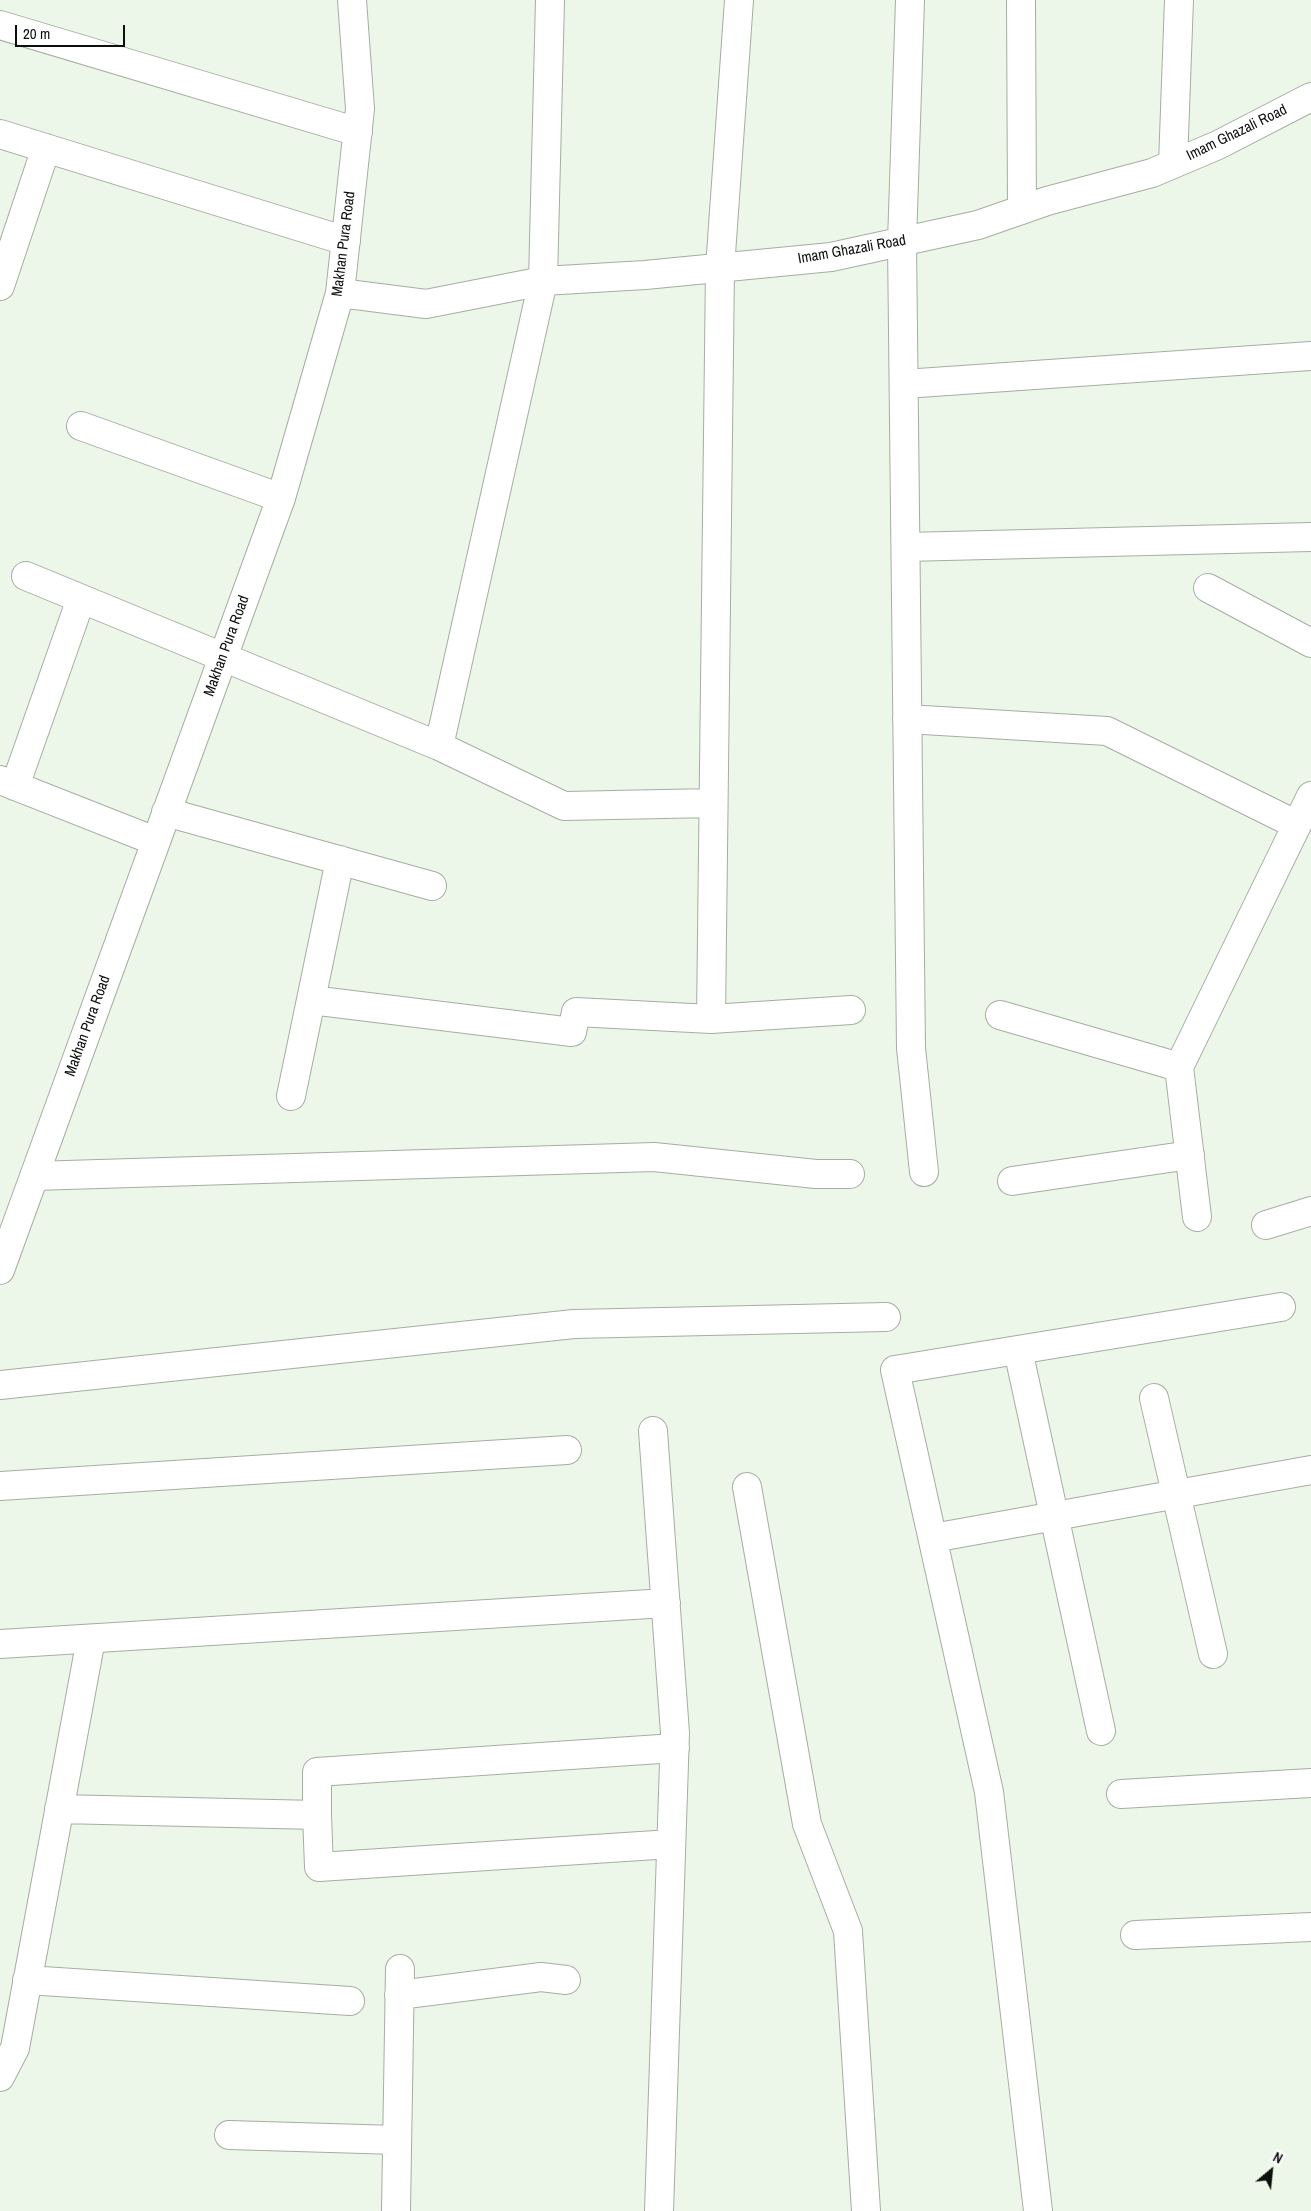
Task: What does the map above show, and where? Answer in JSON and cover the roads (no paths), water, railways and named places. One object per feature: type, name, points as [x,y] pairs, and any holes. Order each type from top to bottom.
[{"type":"street","points":[[439,746],[543,281],[550,0]]},
{"type":"street","points":[[711,1018],[720,268],[739,0]]},
{"type":"street","points":[[910,0],[902,242],[907,719],[911,1048],[924,1172]]},
{"type":"street","points":[[1022,0],[1022,210]]},
{"type":"street","points":[[1173,164],[1179,0]]},
{"type":"street","name":"Makhan Pura Road","points":[[0,1270],[281,498],[340,293],[360,109],[347,2]]},
{"type":"street","points":[[0,24],[358,132]]},
{"type":"street","name":"Imam Ghazali Road","points":[[340,293],[426,304],[543,281],[720,268],[831,257],[978,225],[1047,201],[1152,173],[1218,145],[1311,97]]},
{"type":"street","points":[[0,134],[346,241]]},
{"type":"street","points":[[0,286],[46,148]]},
{"type":"street","points":[[904,384],[1311,356]]},
{"type":"street","points":[[81,426],[281,498]]},
{"type":"street","points":[[906,547],[1311,537]]},
{"type":"street","points":[[26,576],[439,746],[564,806],[713,803]]},
{"type":"street","points":[[1208,588],[1311,643]]},
{"type":"street","points":[[81,598],[8,783],[155,841]]},
{"type":"street","points":[[907,719],[1107,731],[1297,825]]},
{"type":"street","points":[[1197,1218],[1180,1067],[1311,796]]},
{"type":"street","points":[[166,812],[432,886]]},
{"type":"street","points":[[291,1096],[340,860]]},
{"type":"street","points":[[311,1000],[572,1032],[576,1012],[711,1018],[850,1010]]},
{"type":"street","points":[[1000,1015],[1180,1067]]},
{"type":"street","points":[[1012,1181],[1190,1156]]},
{"type":"street","points":[[34,1176],[654,1157],[816,1174],[850,1174]]},
{"type":"street","points":[[1266,1225],[1311,1211]]},
{"type":"street","points":[[1038,2211],[989,1792],[895,1370],[1281,1306]]},
{"type":"street","points":[[0,1385],[574,1324],[886,1317]]},
{"type":"street","points":[[1018,1350],[1101,1731]]},
{"type":"street","points":[[1154,1398],[1213,1654]]},
{"type":"street","points":[[653,1431],[675,1733],[659,2211]]},
{"type":"street","points":[[0,1486],[566,1450]]},
{"type":"street","points":[[933,1538],[1176,1494],[1310,1478]]},
{"type":"street","points":[[746,1487],[807,1824],[848,1932],[866,2211]]},
{"type":"street","points":[[0,1644],[666,1603]]},
{"type":"street","points":[[0,2076],[14,2048],[91,1638]]},
{"type":"street","points":[[672,1844],[319,1866],[317,1772],[674,1748]]},
{"type":"street","points":[[1121,1794],[1311,1783]]},
{"type":"street","points":[[59,1808],[317,1815]]},
{"type":"street","points":[[1135,1934],[1311,1927]]},
{"type":"street","points":[[396,2211],[399,1982],[542,1977],[566,1980]]},
{"type":"street","points":[[27,1980],[350,2001]]},
{"type":"street","points":[[229,2135],[397,2140]]}]
